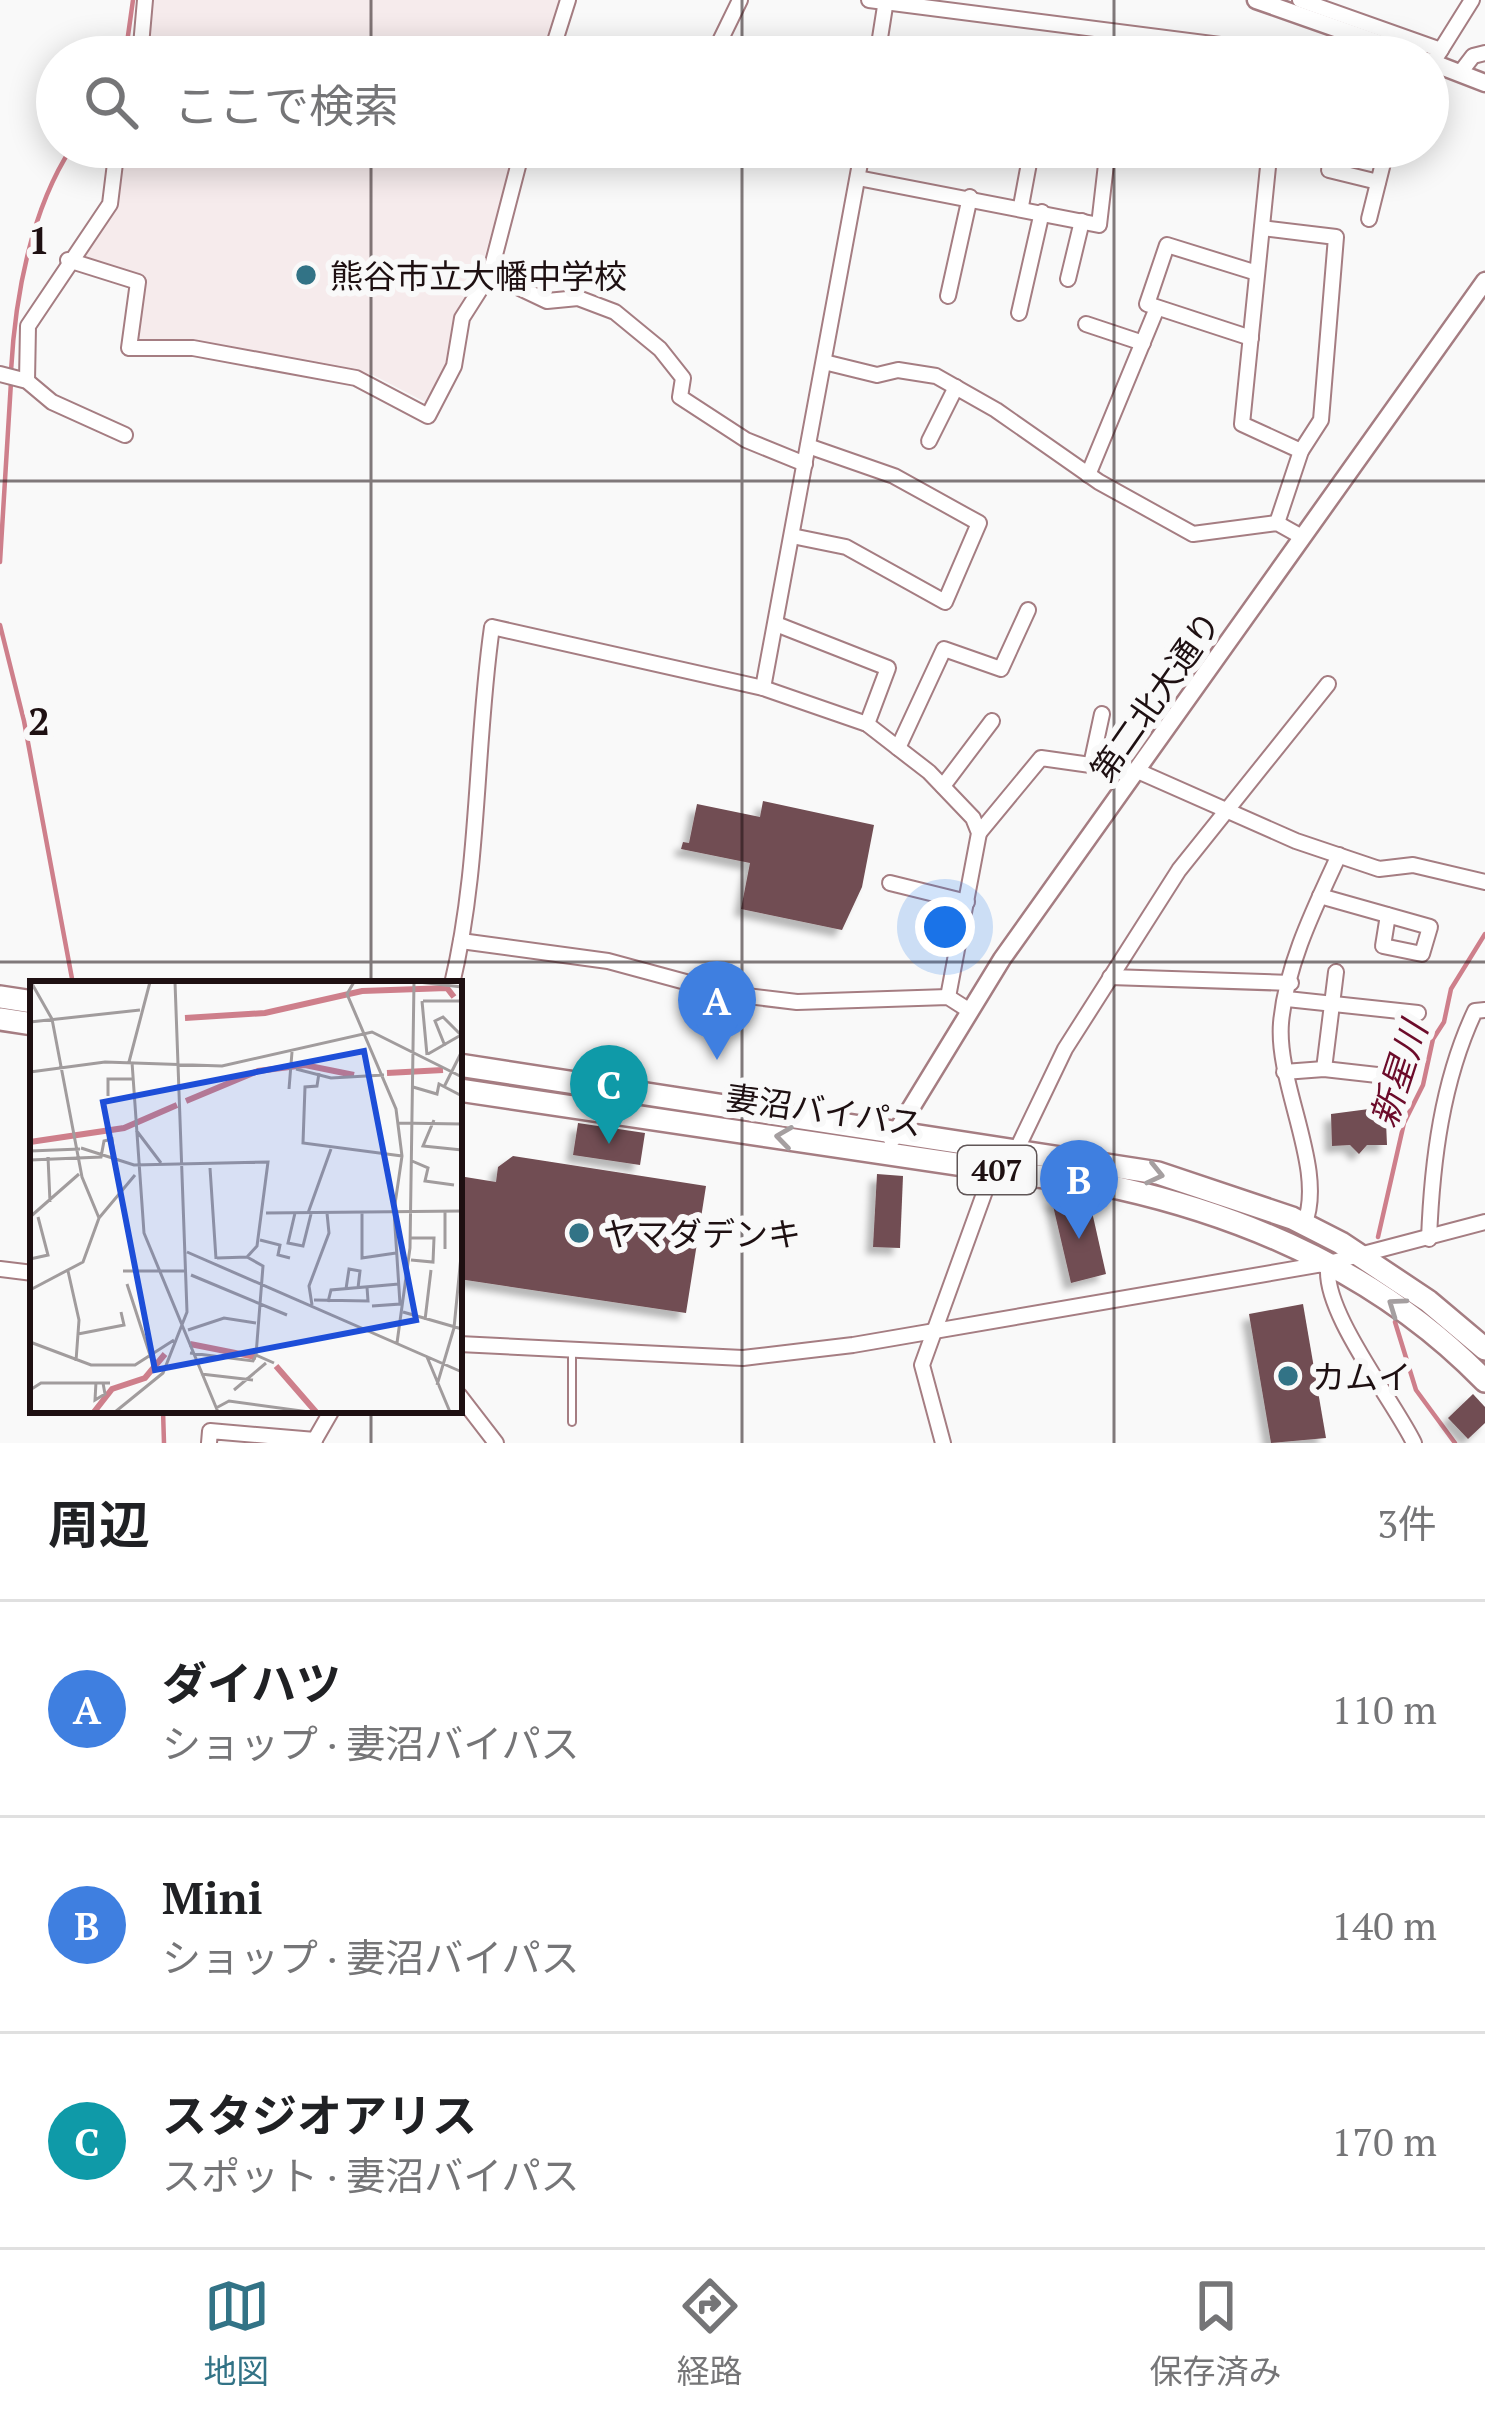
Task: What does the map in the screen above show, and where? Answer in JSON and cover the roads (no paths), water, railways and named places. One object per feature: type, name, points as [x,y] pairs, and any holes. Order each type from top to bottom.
[{"type":"highway","points":[[0,997],[30,1002]]},
{"type":"highway","points":[[0,1018],[30,1023]]},
{"type":"highway","name":"妻沼バイパス","points":[[462,1065],[890,1142],[993,1169],[1172,1201],[1280,1239],[1329,1263],[1415,1319],[1485,1381]]},
{"type":"highway","name":"妻沼バイパス","points":[[462,1090],[890,1142],[1016,1151],[1158,1173],[1304,1225],[1364,1256],[1485,1349]]},
{"type":"street","points":[[142,36],[145,0]]},
{"type":"street","points":[[557,36],[568,0]]},
{"type":"street","points":[[722,36],[740,0]]},
{"type":"street","points":[[868,0],[1133,36]]},
{"type":"street","points":[[1256,0],[1349,36]]},
{"type":"street","points":[[1300,0],[1381,36]]},
{"type":"street","points":[[1446,36],[1472,0]]},
{"type":"street","points":[[880,36],[885,3]]},
{"type":"street","points":[[1460,74],[1473,56],[1485,52]]},
{"type":"street","points":[[1449,68],[1485,83]]},
{"type":"street","points":[[24,380],[28,326],[68,260],[110,204],[114,168]]},
{"type":"street","points":[[68,260],[138,282],[128,348],[193,348],[356,378],[428,416],[454,366],[462,318],[490,274],[518,168]]},
{"type":"street","points":[[763,688],[860,168]]},
{"type":"street","points":[[1021,206],[1028,168]]},
{"type":"street","points":[[858,178],[1021,206],[1099,225],[1106,168]]},
{"type":"street","points":[[1268,168],[1242,424],[1301,451]]},
{"type":"street","points":[[1369,219],[1382,168]]},
{"type":"street","points":[[1328,170],[1378,182]]},
{"type":"street","points":[[948,296],[970,197]]},
{"type":"street","points":[[1019,313],[1042,212]]},
{"type":"street","points":[[1068,279],[1082,221]]},
{"type":"street","points":[[1262,227],[1336,237],[1321,420],[1301,451],[1277,523]]},
{"type":"street","points":[[1250,338],[1147,304],[1166,245],[1257,273]]},
{"type":"street","points":[[490,274],[547,302],[578,298],[615,312],[660,349],[683,378],[680,397],[746,440],[805,464]]},
{"type":"street","name":"第二北大通り","points":[[890,1142],[970,1011],[1485,281]]},
{"type":"street","points":[[1088,475],[1157,308]]},
{"type":"street","points":[[1085,324],[1143,343]]},
{"type":"street","points":[[824,362],[877,375],[898,370],[936,376],[1088,475],[1193,534],[1277,523],[1302,537]]},
{"type":"street","points":[[0,374],[24,380],[52,402],[125,435]]},
{"type":"street","points":[[929,440],[956,388]]},
{"type":"street","points":[[792,536],[846,547],[945,602],[979,523],[894,476],[808,446]]},
{"type":"street","points":[[898,748],[944,649],[1001,669],[1028,610]]},
{"type":"street","points":[[776,625],[888,668],[867,724]]},
{"type":"street","points":[[453,981],[461,941],[477,727],[492,627],[763,688],[867,724],[898,748],[974,818],[979,833],[948,998]]},
{"type":"street","points":[[1016,1151],[1065,1049],[1179,870],[1328,684]]},
{"type":"street","points":[[1091,765],[1102,714]]},
{"type":"street","points":[[943,786],[992,721]]},
{"type":"street","points":[[979,833],[1041,758],[1140,772],[1379,869],[1412,865],[1485,882]]},
{"type":"street","points":[[1304,1225],[1312,1193],[1284,1072],[1281,1022],[1320,896],[1339,855]]},
{"type":"street","points":[[890,883],[967,902]]},
{"type":"street","points":[[1320,896],[1388,915]]},
{"type":"street","points":[[461,941],[608,961],[730,994],[797,1003],[948,998],[970,1011]]},
{"type":"street","points":[[1324,1069],[1336,972]]},
{"type":"street","points":[[1110,977],[1289,991],[1332,1004],[1418,1013]]},
{"type":"street","points":[[1429,1239],[1431,1176],[1457,1049],[1475,1011],[1485,1010]]},
{"type":"street","points":[[1284,1072],[1324,1069],[1395,1077]]},
{"type":"street","points":[[943,1443],[922,1365],[930,1330],[993,1169]]},
{"type":"street","points":[[462,1344],[743,1358],[1329,1263],[1485,1222]]},
{"type":"street","points":[[1329,1263],[1325,1276],[1354,1341],[1414,1443]]},
{"type":"street","points":[[0,1269],[30,1274]]},
{"type":"street","points":[[462,1399],[496,1443]]},
{"type":"street","points":[[209,1443],[210,1431],[314,1442],[330,1413]]},
{"type":"lane","points":[[572,1349],[572,1422]]},
{"type":"waterway","points":[[128,36],[133,0]]},
{"type":"waterway","points":[[11,371],[28,255],[60,168]]},
{"type":"waterway","points":[[0,562],[11,382]]},
{"type":"waterway","points":[[0,625],[24,721],[72,981]]},
{"type":"waterway","name":"新星川","points":[[1378,1237],[1404,1123],[1423,1085],[1433,1039],[1444,1022],[1451,989],[1485,934]]},
{"type":"waterway","name":"新星川","points":[[1395,1322],[1416,1390],[1455,1443]]},
{"type":"waterway","points":[[163,1413],[164,1443]]},
{"type":"place","name":"熊谷市立大幡中学校","points":[[306,275]]},
{"type":"place","name":"ダイハツ","points":[[717,1060]]},
{"type":"place","name":"スタジオアリス","points":[[609,1144]]},
{"type":"place","name":"ヤマダデンキ","points":[[579,1233]]},
{"type":"place","name":"Mini","points":[[1079,1239]]},
{"type":"place","name":"カムイ","points":[[1288,1376]]}]
